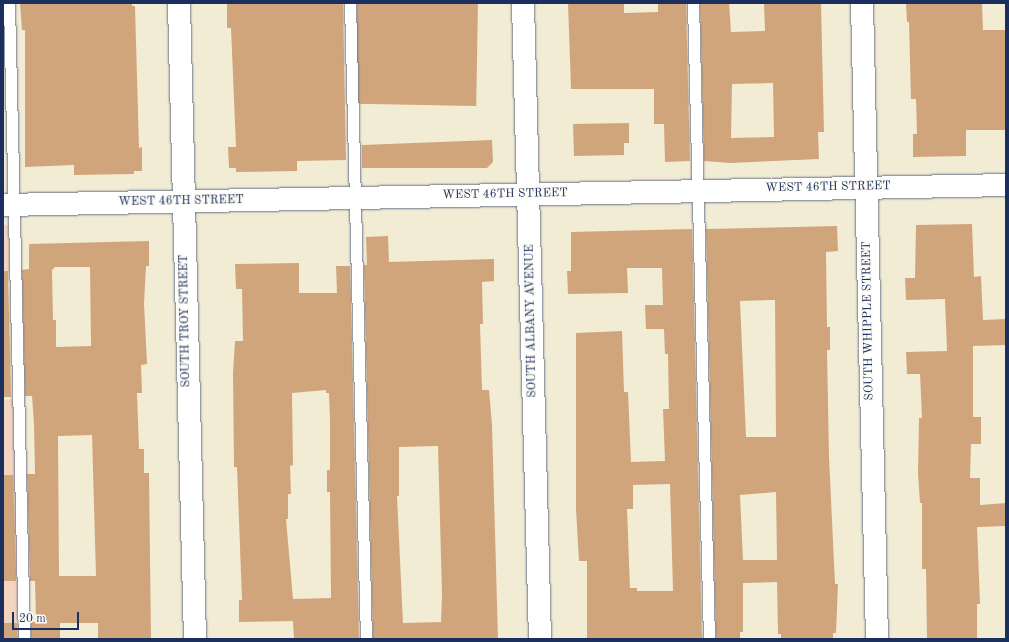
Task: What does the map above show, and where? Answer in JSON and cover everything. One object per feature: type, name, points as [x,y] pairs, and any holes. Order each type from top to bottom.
[{"type":"street","name":"SOUTH TROY STREET","points":[[178,3],[194,639]]},
{"type":"street","name":"SOUTH ALBANY AVENUE","points":[[523,3],[540,639]]},
{"type":"street","name":"SOUTH WHIPPLE STREET","points":[[862,3],[877,639]]},
{"type":"street","name":"WEST 46TH STREET","points":[[9,205],[1006,185]]},
{"type":"lane","points":[[9,3],[9,205],[24,639]]},
{"type":"lane","points":[[350,3],[366,639]]},
{"type":"lane","points":[[693,3],[709,639]]},
{"type":"shaded area","points":[[3,225],[16,225],[16,271],[3,271]]},
{"type":"shaded area","points":[[19,399],[24,639],[3,639],[3,400]]},
{"type":"building","points":[[20,3],[132,3],[132,6],[135,6],[139,148],[142,147],[142,171],[134,171],[134,174],[74,175],[74,165],[25,167],[25,30],[22,30]]},
{"type":"building","points":[[227,3],[343,3],[346,160],[297,161],[297,171],[236,172],[236,168],[229,168],[228,147],[236,147],[231,28],[227,28]]},
{"type":"building","points":[[357,3],[478,3],[476,106],[355,104]]},
{"type":"building","points":[[568,3],[624,3],[624,13],[658,12],[658,3],[686,3],[690,161],[665,162],[664,124],[654,124],[654,89],[571,89]]},
{"type":"building","points":[[700,3],[729,3],[731,32],[765,31],[764,3],[821,3],[824,132],[818,132],[819,159],[730,163],[704,161]],"holes":[[[773,83],[774,137],[731,138],[732,84]]]},
{"type":"building","points":[[906,3],[982,3],[983,30],[1006,30],[1006,130],[966,130],[966,156],[913,157],[913,134],[917,134],[916,99],[911,99],[909,22],[907,22]]},
{"type":"building","points":[[629,123],[629,143],[624,143],[624,155],[574,156],[573,124]]},
{"type":"building","points":[[492,140],[493,162],[487,168],[362,168],[362,145]]},
{"type":"building","points":[[972,224],[974,277],[981,276],[983,320],[1006,319],[1006,345],[973,346],[973,417],[981,417],[981,444],[971,444],[970,478],[980,478],[980,505],[1006,503],[1006,526],[977,527],[980,604],[977,604],[977,639],[927,639],[926,569],[922,569],[922,503],[920,503],[918,474],[919,418],[922,418],[920,374],[907,374],[906,352],[947,351],[945,299],[906,300],[905,278],[915,278],[916,225]]},
{"type":"building","points":[[837,226],[838,251],[826,252],[827,327],[830,327],[830,350],[827,350],[829,457],[835,584],[838,584],[836,633],[833,633],[833,639],[781,639],[781,634],[778,634],[777,582],[743,583],[743,632],[740,632],[740,639],[716,639],[706,229]],"holes":[[[775,300],[776,437],[746,437],[740,301]],[[776,492],[777,560],[743,560],[740,495]]]},
{"type":"building","points":[[692,229],[702,639],[587,639],[587,561],[579,561],[576,509],[576,333],[622,331],[624,392],[628,392],[631,462],[665,461],[663,409],[669,409],[668,354],[665,354],[664,329],[646,329],[645,305],[663,305],[662,268],[627,268],[628,293],[568,294],[567,271],[571,271],[571,232]],"holes":[[[670,484],[673,591],[637,591],[637,588],[630,588],[627,509],[633,509],[633,485]]]},
{"type":"building","points":[[388,236],[389,262],[494,259],[494,281],[482,282],[483,324],[480,324],[482,390],[489,390],[492,425],[498,639],[373,639],[364,265],[367,265],[366,237]],"holes":[[[438,446],[442,594],[441,622],[403,623],[397,496],[399,496],[399,447]]]},
{"type":"building","points":[[149,241],[149,266],[146,266],[144,303],[147,364],[141,365],[142,393],[137,393],[139,449],[144,449],[144,473],[149,473],[151,638],[98,639],[98,623],[60,623],[60,639],[31,639],[31,622],[36,622],[35,581],[30,581],[27,474],[35,474],[34,424],[32,396],[25,396],[22,270],[29,269],[29,244]],"holes":[[[55,267],[90,267],[91,346],[56,347],[56,320],[53,320],[52,270]],[[92,435],[96,576],[59,576],[58,436]]]},
{"type":"building","points":[[299,263],[299,293],[337,293],[336,266],[350,266],[359,639],[294,639],[293,621],[239,622],[239,600],[242,600],[237,467],[234,467],[233,373],[235,341],[243,341],[242,289],[236,289],[235,264]],"holes":[[[326,390],[326,393],[329,393],[330,421],[330,470],[327,470],[327,492],[330,492],[331,598],[293,599],[286,519],[288,519],[288,494],[291,494],[290,466],[293,465],[292,393]]]},
{"type":"building","points":[[3,271],[8,271],[11,397],[3,397]]},
{"type":"building","points":[[3,475],[13,475],[16,581],[3,581]]},
{"type":"building","points":[[3,623],[17,623],[17,639],[3,639]]}]
